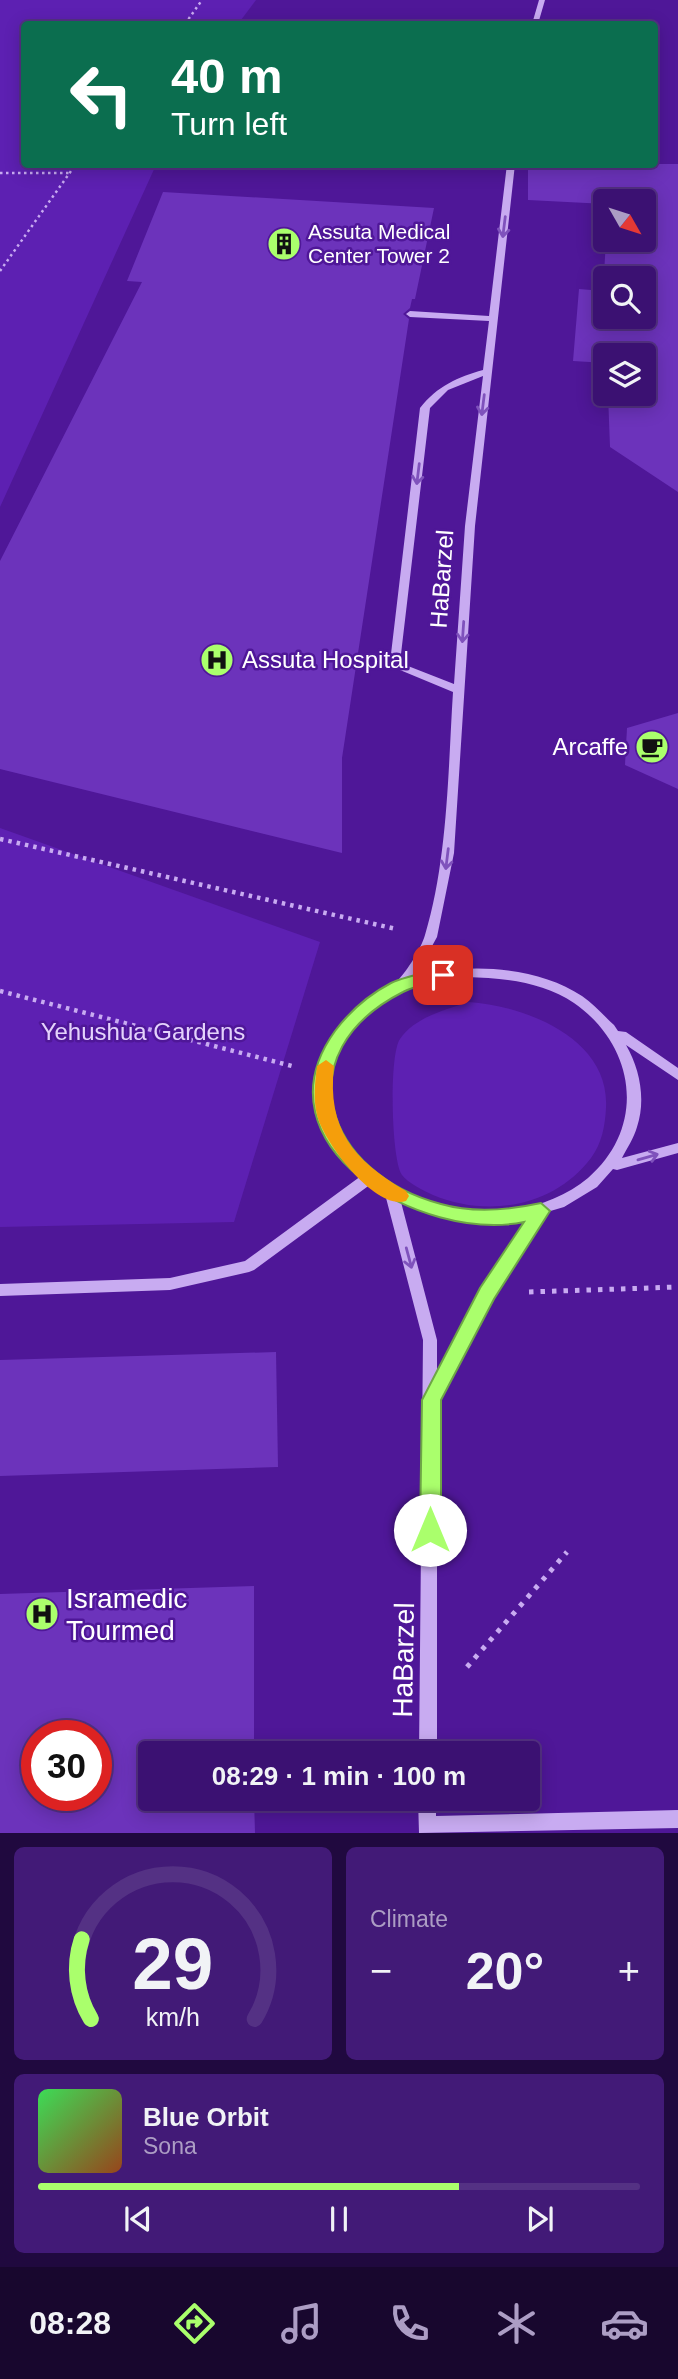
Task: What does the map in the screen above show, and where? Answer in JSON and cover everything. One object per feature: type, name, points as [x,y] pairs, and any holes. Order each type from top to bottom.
[{"type":"street","points":[[536,21],[542,0]]},
{"type":"street","name":"HaBarzel","points":[[398,987],[411,973],[431,937],[448,853],[470,526],[510,168]]},
{"type":"street","points":[[410,314],[494,319]]},
{"type":"street","points":[[459,690],[404,668],[396,654],[425,408],[435,394],[454,382],[488,371]]},
{"type":"street","points":[[612,1028],[626,1046],[641,1086],[638,1127],[617,1165],[585,1193],[541,1211],[516,1216],[463,1216],[437,1211],[391,1192],[369,1178],[335,1139],[326,1117],[323,1074],[330,1051],[342,1031],[376,999],[398,987],[420,979],[467,972],[514,975],[537,981],[579,1000],[612,1028],[678,1075]]},
{"type":"street","points":[[617,1165],[678,1148]]},
{"type":"street","points":[[0,1290],[170,1284],[249,1266],[369,1178]]},
{"type":"street","name":"HaBarzel","points":[[391,1192],[430,1340],[432,1400],[428,1741]]},
{"type":"street","name":"HaBarzel","points":[[432,1400],[487,1293],[541,1211]]},
{"type":"street","points":[[427,1811],[427,1829],[678,1819]]},
{"type":"path","points":[[187,21],[202,0]]},
{"type":"path","points":[[0,271],[73,168]]},
{"type":"path","points":[[0,173],[70,173]]},
{"type":"path","points":[[0,839],[431,937]]},
{"type":"path","points":[[0,991],[323,1074]]},
{"type":"path","points":[[487,1293],[678,1287]]},
{"type":"path","points":[[429,1711],[568,1552]]},
{"type":"green space","points":[[0,0],[256,0],[240,21],[21,21],[21,168],[155,168],[0,507]]},
{"type":"green space","name":"Yehushua Gardens","points":[[0,828],[320,942],[234,1222],[0,1227]]},
{"type":"green space","points":[[469,1002],[515,1010],[560,1030],[594,1062],[604,1084],[605,1121],[591,1158],[576,1175],[558,1188],[519,1204],[476,1206],[454,1202],[412,1184],[402,1175],[398,1165],[393,1085],[396,1049],[400,1039],[406,1031],[422,1020]]},
{"type":"building","points":[[658,164],[678,164],[678,492],[610,447],[608,406],[656,406],[656,343],[593,343],[593,362],[573,361],[579,289],[593,290],[593,329],[656,329],[656,266],[604,266],[605,252],[656,252],[656,189],[593,189],[593,203],[528,200],[528,168],[658,168]]},
{"type":"building","name":"Assuta Hospital","points":[[163,192],[434,208],[415,299],[412,299],[410,308],[403,314],[409,319],[342,758],[342,853],[0,769],[0,561],[142,282],[127,281]]},
{"type":"building","name":"Arcaffe","points":[[678,713],[678,789],[625,765],[627,728]]},
{"type":"building","points":[[276,1352],[278,1467],[0,1476],[0,1360]]},
{"type":"building","points":[[254,1586],[254,1741],[138,1741],[138,1811],[254,1811],[255,1833],[0,1833],[0,1594]]},
{"type":"slow traffic","points":[[326,1066],[322,1095],[326,1117],[335,1139],[350,1160],[369,1178],[399,1196]]},
{"type":"place","name":"Assuta Medical Center Tower 2","points":[[284,244]]},
{"type":"place","name":"Assuta Hospital","points":[[217,660]]},
{"type":"place","name":"Arcaffe","points":[[652,747]]},
{"type":"place","name":"Isramedic Tourmed","points":[[42,1614]]},
{"type":"route","points":[[430,1530],[432,1400],[487,1293],[541,1211],[489,1218],[463,1216],[437,1211],[391,1192],[369,1178],[350,1160],[335,1139],[326,1117],[322,1095],[323,1074],[330,1051],[357,1014],[398,987],[443,975]]}]
